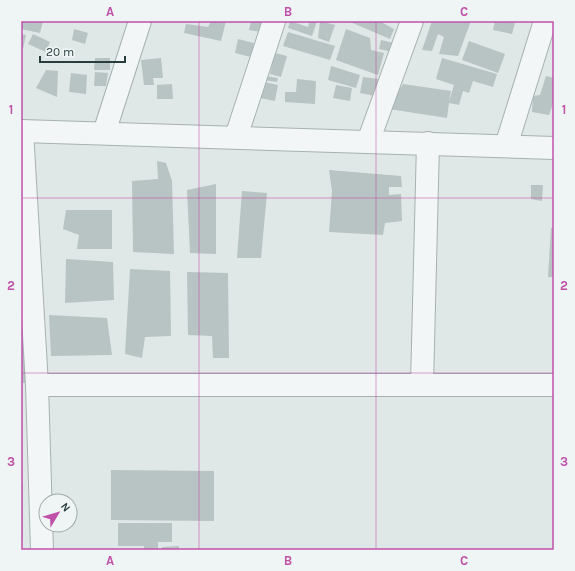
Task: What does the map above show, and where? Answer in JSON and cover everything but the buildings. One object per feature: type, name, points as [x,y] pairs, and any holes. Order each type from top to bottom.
[{"type":"street","points":[[236,137],[274,21]]},
{"type":"street","points":[[368,142],[412,21]]},
{"type":"street","points":[[506,146],[545,21]]},
{"type":"street","points":[[104,133],[133,23]]},
{"type":"street","points":[[42,550],[38,385],[22,131],[554,148]]},
{"type":"street","points":[[422,385],[428,143]]},
{"type":"street","points":[[38,385],[554,384]]}]
